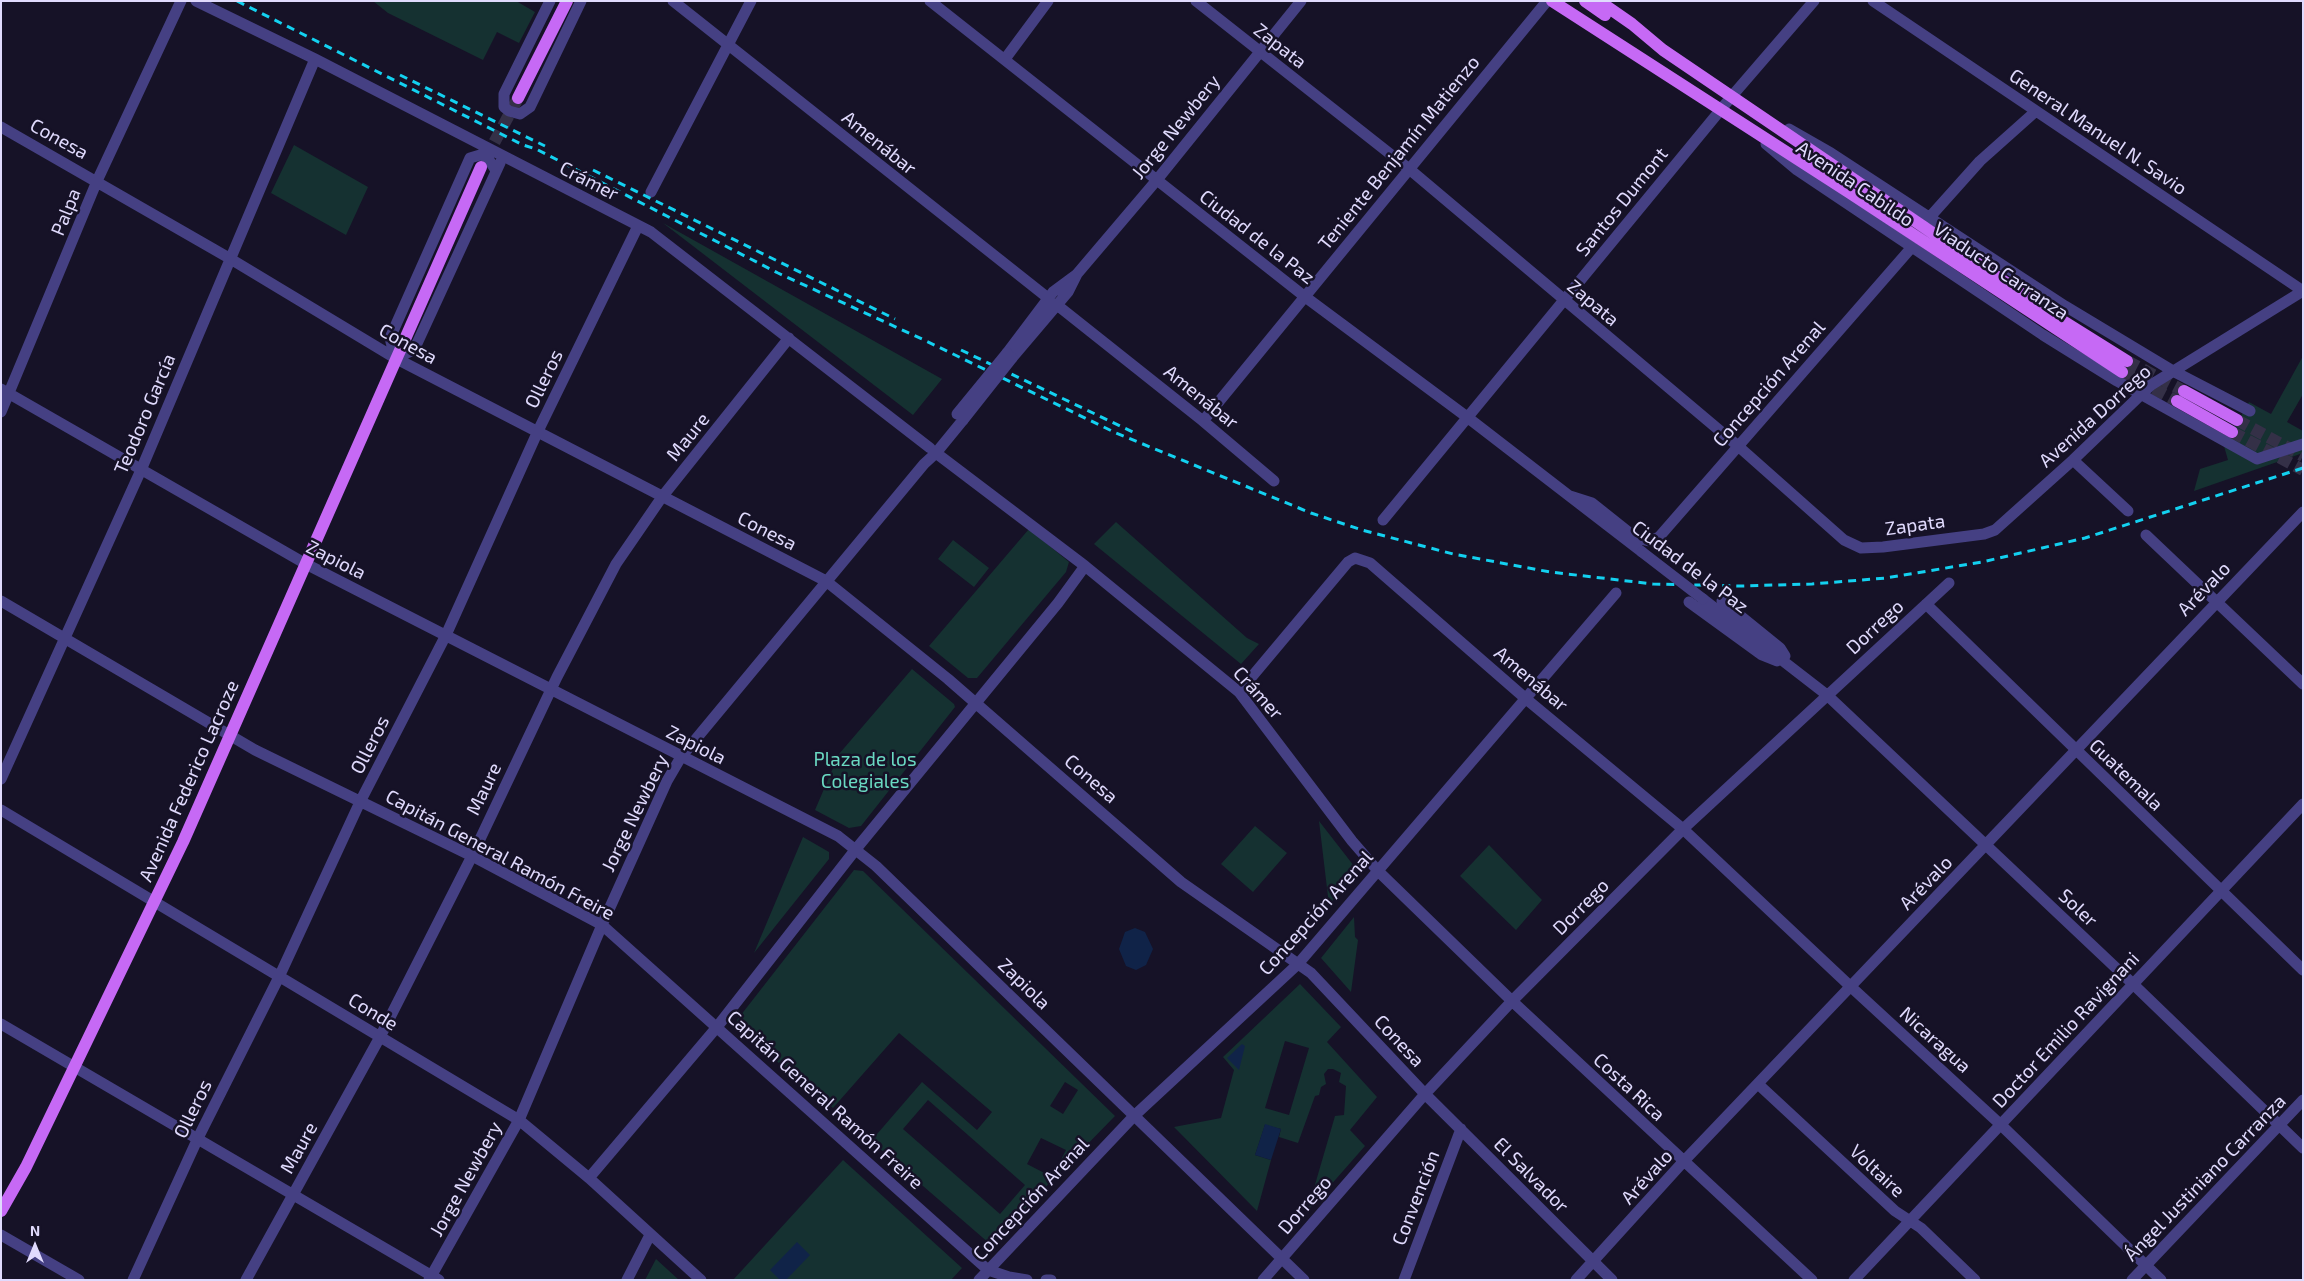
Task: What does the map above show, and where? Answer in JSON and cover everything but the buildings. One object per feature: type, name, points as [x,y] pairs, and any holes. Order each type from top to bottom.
[{"type":"main road","points":[[518,98],[567,1]]},
{"type":"main road","name":"Avenida Cabildo","points":[[1552,1],[1734,118]]},
{"type":"main road","points":[[1585,1],[1663,50]]},
{"type":"main road","name":"Avenida Cabildo","points":[[1599,1],[1632,24],[1663,50],[1747,106]]},
{"type":"main road","name":"Viaducto Carranza","points":[[1734,118],[2125,367],[2062,320],[1747,106]]},
{"type":"main road","name":"Avenida Federico Lacroze","points":[[1,1211],[26,1167],[183,842],[481,167]]},
{"type":"main road","points":[[2180,396],[2230,430]]},
{"type":"street","name":"Palpa","points":[[1,412],[6,391],[97,181],[181,1]]},
{"type":"street","name":"Crámer","points":[[196,1],[316,60],[651,232],[933,451],[1085,566],[1239,692],[1352,841],[1378,871],[1512,1001]]},
{"type":"street","points":[[537,1],[549,4],[504,94],[504,107],[513,113],[520,114],[530,107],[581,1]]},
{"type":"street","name":"Amenábar","points":[[673,1],[1203,421],[1274,481]]},
{"type":"street","points":[[651,192],[751,1]]},
{"type":"street","name":"Ciudad de la Paz","points":[[930,1],[1304,296],[1467,417],[1827,695]]},
{"type":"street","points":[[1005,59],[1048,1]]},
{"type":"street","name":"Zapata","points":[[1196,1],[1408,168],[1563,301],[1738,446],[1852,545],[1871,549],[1984,534],[1995,530]]},
{"type":"street","name":"Jorge Newbery","points":[[1053,302],[1068,292],[1077,274],[1156,181],[1301,1]]},
{"type":"street","name":"Teniente Benjamín Matienzo","points":[[1203,421],[1408,168],[1547,1]]},
{"type":"street","name":"Santos Dumont","points":[[1383,520],[1721,109],[1814,1]]},
{"type":"street","name":"General Manuel N. Savio","points":[[1873,1],[2303,291]]},
{"type":"street","name":"Teodoro García","points":[[1,780],[141,470],[229,258],[316,60]]},
{"type":"street","name":"Avenida Cabildo","points":[[1747,106],[1831,153],[2065,306],[2173,371],[2250,411]]},
{"type":"street","points":[[1929,218],[1980,160],[2036,112]]},
{"type":"street","name":"Avenida Cabildo","points":[[1734,118],[1797,170],[2043,335],[2140,393],[2230,430],[2257,459],[2303,444]]},
{"type":"street","name":"Conesa","points":[[1,127],[229,258],[396,358],[826,581],[975,702],[1181,882],[1311,973],[1425,1094]]},
{"type":"street","points":[[496,169],[487,157],[470,158],[390,338],[396,358],[414,350],[496,169],[506,159]]},
{"type":"street","name":"Olleros","points":[[133,1280],[198,1138],[278,977],[360,802],[446,635],[538,431],[638,226]]},
{"type":"street","name":"Concepción Arenal","points":[[1649,541],[1659,537],[1912,247]]},
{"type":"street","name":"Avenida Dorrego","points":[[1995,530],[2073,460],[2140,393],[2303,291]]},
{"type":"street","points":[[1010,356],[1045,318],[1053,302]]},
{"type":"street","points":[[1010,356],[1053,302]]},
{"type":"street","name":"Maure","points":[[246,1280],[380,1037],[472,856],[551,689],[616,564],[662,497],[789,338]]},
{"type":"street","name":"Jorge Newbery","points":[[433,1278],[519,1120],[602,925],[667,781],[681,757],[924,464],[1010,356]]},
{"type":"street","name":"Zapiola","points":[[6,391],[306,564],[838,836],[882,871],[1304,1280]]},
{"type":"street","points":[[2073,460],[2128,511]]},
{"type":"street","name":"Ciudad de la Paz","points":[[1566,495],[1581,498],[1592,503],[1636,538],[1649,541]]},
{"type":"street","name":"Arévalo","points":[[1576,1280],[1683,1162],[2076,751],[2216,601],[2303,512]]},
{"type":"street","points":[[2146,535],[2303,684]]},
{"type":"street","name":"Amenábar","points":[[1239,692],[1343,567],[1355,558],[1370,563],[1525,698],[1684,829]]},
{"type":"street","points":[[589,1178],[718,1027],[856,849],[1058,603],[1085,566]]},
{"type":"street","name":"Dorrego","points":[[1263,1280],[1425,1094],[1512,1001],[1684,829],[1949,583]]},
{"type":"street","name":"Concepción Arenal","points":[[979,1280],[1134,1116],[1298,964],[1616,593]]},
{"type":"street","name":"Capitán General Ramón Freire","points":[[1,601],[229,736],[472,856],[602,925],[988,1270],[1009,1277],[1027,1280]]},
{"type":"street","name":"Ciudad de la Paz","points":[[1689,602],[1711,615],[1762,655],[1793,668]]},
{"type":"street","name":"Ciudad de la Paz","points":[[1722,602],[1780,648],[1793,668]]},
{"type":"street","name":"Guatemala","points":[[1926,604],[2303,970]]},
{"type":"street","name":"Soler","points":[[1827,695],[2133,984],[2303,1148]]},
{"type":"street","name":"Doctor Emilio Ravignani","points":[[1854,1280],[1908,1220],[2001,1125],[2303,804]]},
{"type":"street","name":"Conde","points":[[1,810],[519,1120],[589,1178],[701,1280]]},
{"type":"street","name":"Nicaragua","points":[[1684,829],[2001,1125],[2161,1280]]},
{"type":"street","name":"Costa Rica","points":[[1512,1001],[1812,1280]]},
{"type":"street","points":[[1,1024],[294,1193],[433,1278]]},
{"type":"street","name":"Voltaire","points":[[1758,1084],[1895,1211],[1920,1228],[1976,1280]]},
{"type":"street","name":"El Salvador","points":[[1425,1094],[1612,1280]]},
{"type":"street","name":"Ángel Justiniano Carranza","points":[[2132,1280],[2303,1100]]},
{"type":"street","name":"Convención","points":[[1404,1280],[1461,1129]]},
{"type":"street","points":[[1,1235],[79,1280]]},
{"type":"street","points":[[628,1280],[650,1235]]},
{"type":"street","points":[[1046,1280],[1051,1280]]},
{"type":"green space","points":[[373,1],[516,1],[535,12],[519,43],[497,32],[483,60],[388,13]]},
{"type":"green space","points":[[294,145],[368,187],[346,235],[271,193]]},
{"type":"green space","points":[[663,223],[942,379],[913,415]]},
{"type":"green space","points":[[2303,356],[2303,394],[2287,422],[2303,431],[2303,453],[2194,491],[2200,469],[2228,460],[2224,446],[2249,402],[2271,414]]},
{"type":"green space","points":[[1116,522],[1247,638],[1259,644],[1241,664],[1094,544]]},
{"type":"green space","points":[[1029,529],[1069,562],[1066,572],[977,678],[968,678],[929,646]]},
{"type":"green space","points":[[953,540],[989,568],[974,587],[938,559]]},
{"type":"green space","name":"Plaza de los Colegiales","points":[[912,669],[954,704],[955,707],[861,826],[849,828],[815,810],[839,754]]},
{"type":"green space","points":[[1319,821],[1354,866],[1354,875],[1329,905]]},
{"type":"green space","points":[[1255,826],[1287,853],[1253,892],[1221,864]]},
{"type":"green space","name":"Plaza de los Colegiales","points":[[803,837],[829,852],[829,859],[754,953]]},
{"type":"green space","points":[[1489,845],[1542,900],[1516,930],[1460,876]]},
{"type":"green space","points":[[854,870],[863,871],[1115,1116],[990,1244],[871,1141],[922,1082],[977,1130],[992,1112],[899,1033],[833,1108],[738,1029],[737,1020]],"holes":[[[1065,1082],[1078,1090],[1063,1114],[1050,1106]],[[928,1100],[1025,1185],[1000,1214],[903,1129]],[[1041,1138],[1066,1150],[1052,1177],[1027,1164]]]},
{"type":"green space","points":[[1354,917],[1355,937],[1358,940],[1351,992],[1321,958]]},
{"type":"green space","points":[[1300,984],[1341,1027],[1327,1042],[1377,1097],[1350,1130],[1365,1146],[1307,1212],[1335,1116],[1344,1115],[1346,1086],[1339,1082],[1341,1073],[1328,1069],[1324,1074],[1326,1084],[1321,1087],[1319,1095],[1315,1096],[1298,1143],[1279,1137],[1281,1129],[1265,1125],[1255,1155],[1271,1160],[1257,1211],[1174,1127],[1221,1118],[1234,1070],[1223,1057]],"holes":[[[1285,1041],[1309,1048],[1289,1115],[1265,1108]]]},
{"type":"green space","points":[[843,1160],[962,1268],[951,1280],[733,1280]]},
{"type":"green space","points":[[656,1259],[679,1280],[645,1280]]},
{"type":"water","points":[[1135,928],[1145,932],[1153,949],[1146,965],[1136,970],[1126,966],[1119,949],[1125,932]]},
{"type":"water","points":[[1242,1044],[1245,1046],[1239,1070],[1227,1058]]},
{"type":"water","points":[[1265,1124],[1281,1129],[1271,1160],[1255,1155]]},
{"type":"water","points":[[797,1242],[810,1255],[786,1280],[780,1280],[770,1270]]},
{"type":"tunnel","points":[[486,158],[518,98]]},
{"type":"tunnel","points":[[2127,361],[2184,391]]},
{"type":"tunnel","points":[[2122,372],[2177,401]]},
{"type":"tunnel","points":[[2237,420],[2303,456]]},
{"type":"tunnel","points":[[2232,432],[2303,470]]},
{"type":"railway","points":[[237,1],[523,145],[536,149],[778,273],[922,339],[1116,433],[1311,513],[1362,530],[1453,554],[1550,572],[1653,584],[1741,586],[1812,584],[1886,578],[1982,562],[2085,538],[2303,468]]},
{"type":"railway","points":[[400,75],[545,146]]},
{"type":"railway","points":[[593,170],[895,319]]},
{"type":"railway","points":[[961,350],[1137,434]]}]
